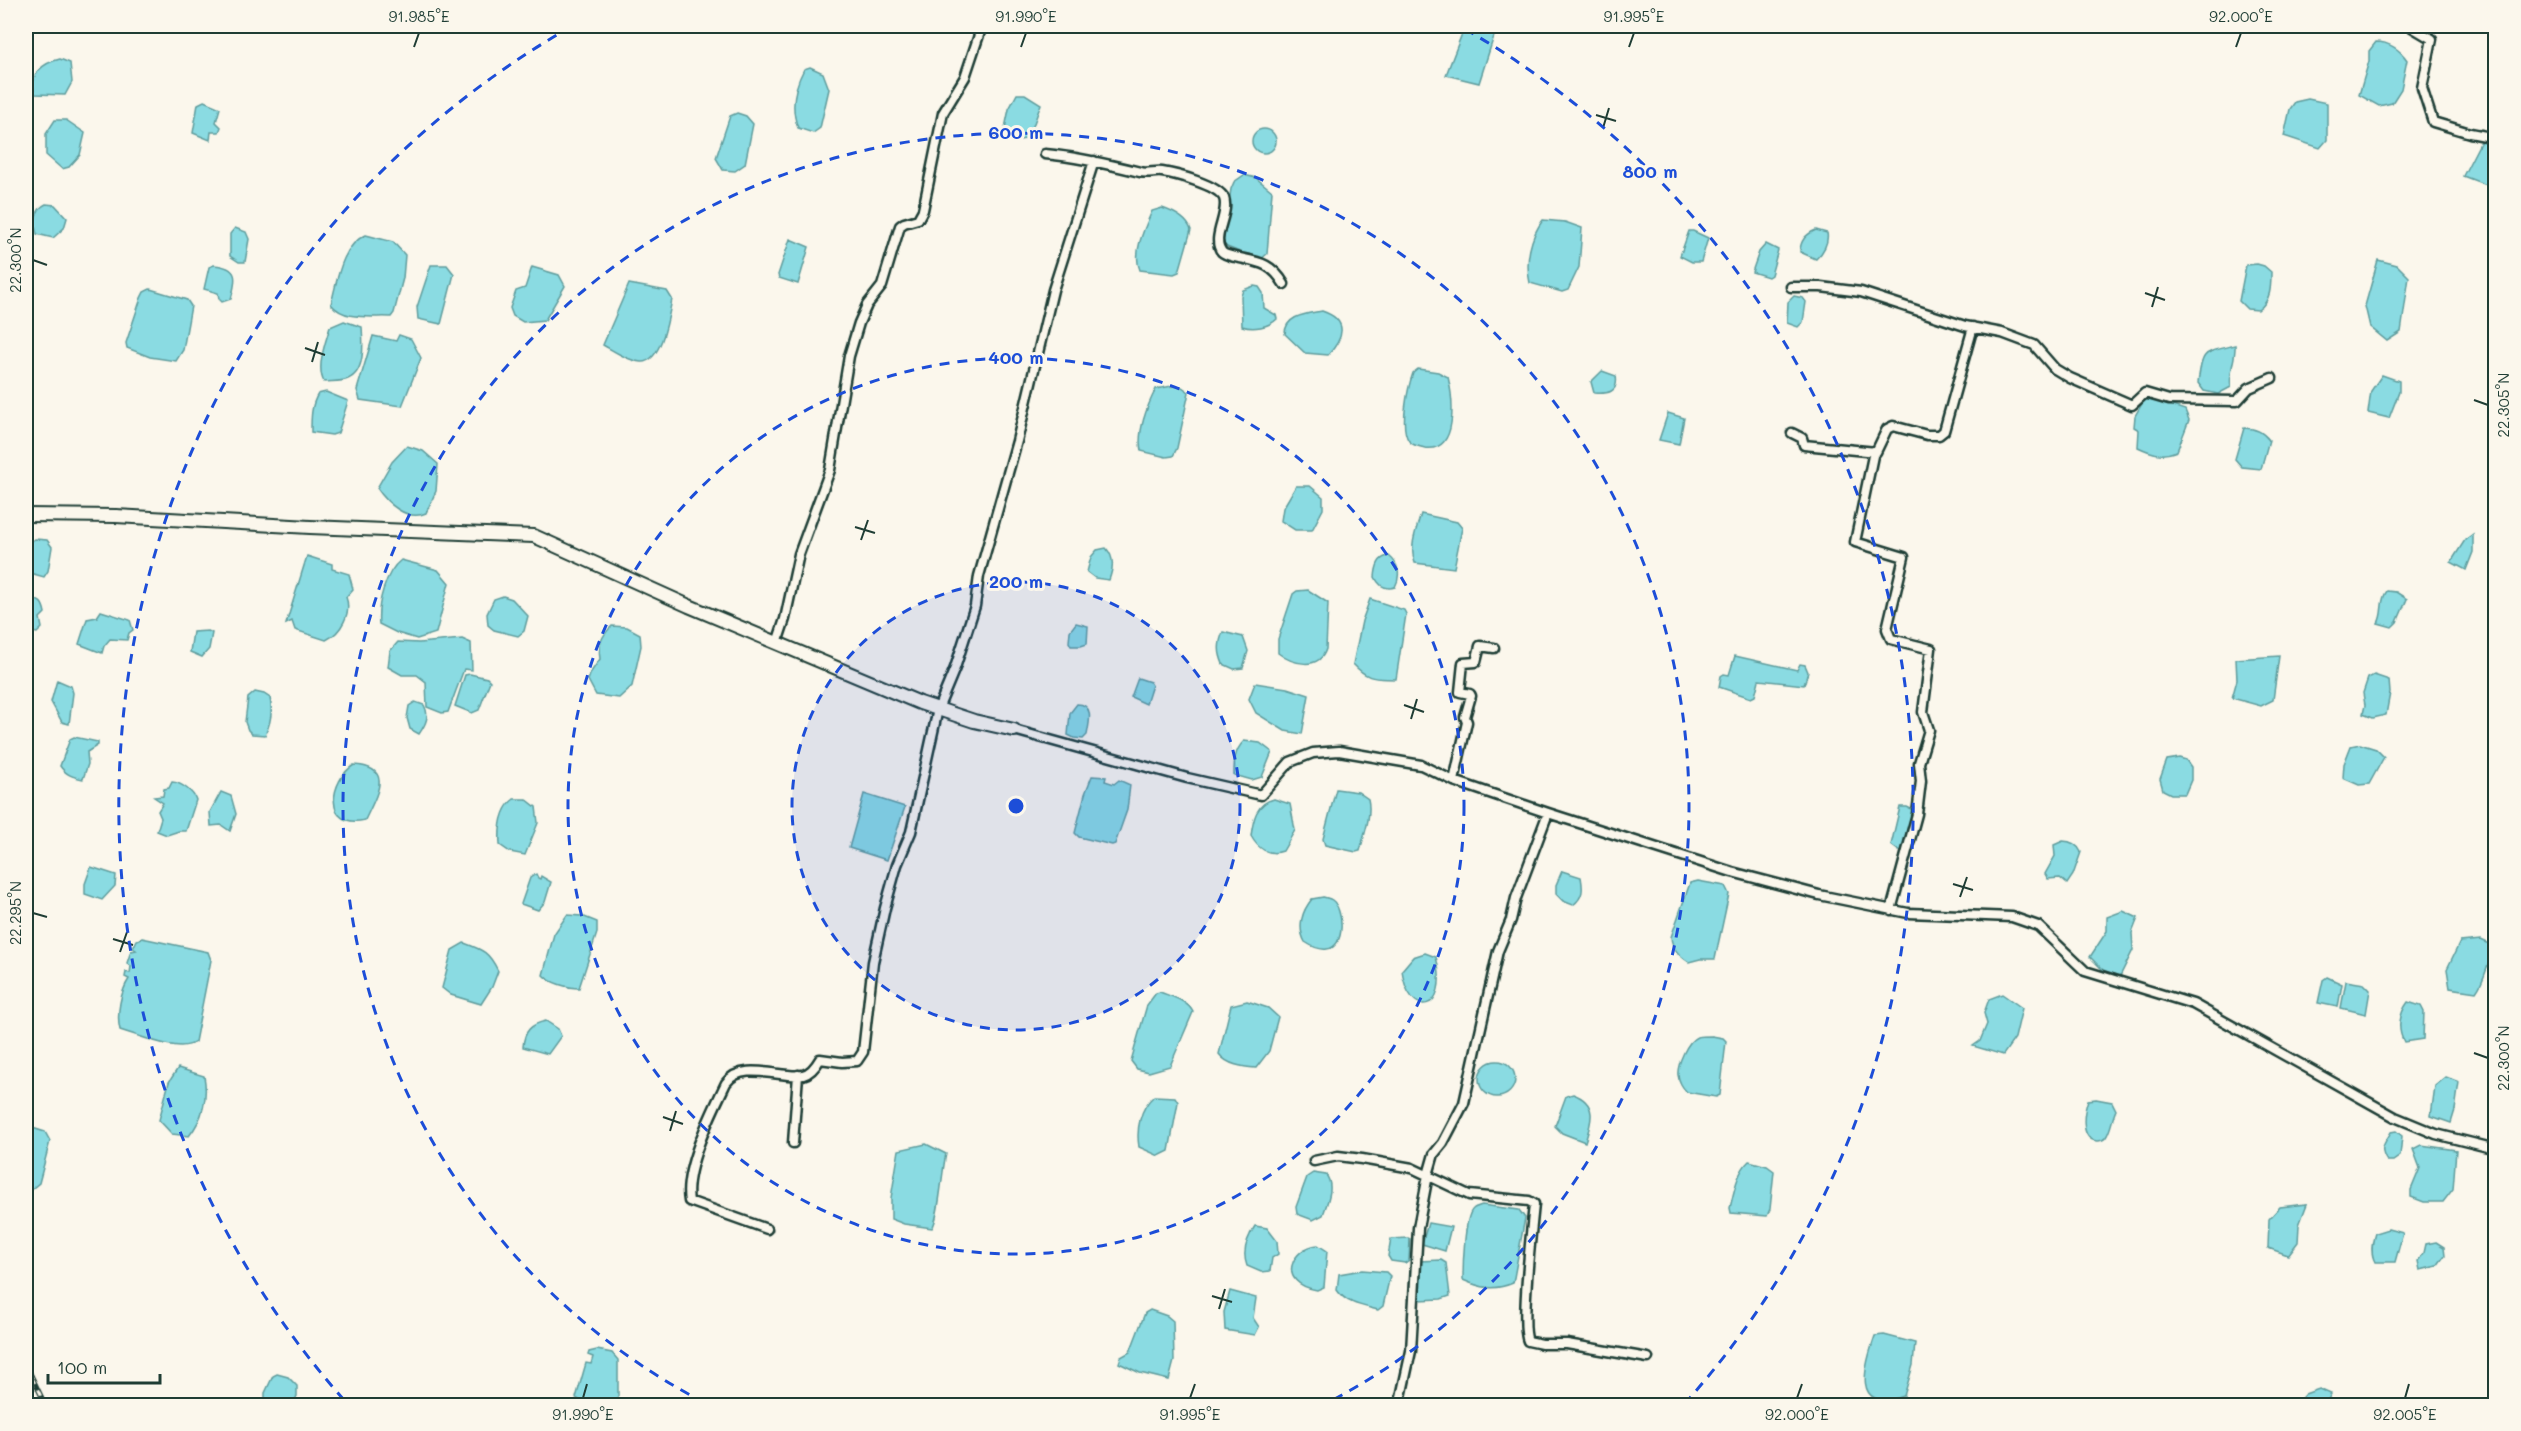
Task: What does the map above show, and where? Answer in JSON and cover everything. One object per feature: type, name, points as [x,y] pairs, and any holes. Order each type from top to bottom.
[{"type":"street","points":[[777,643],[785,619],[799,554],[830,470],[849,356],[859,323],[867,305],[882,286],[900,226],[904,222],[918,219],[923,210],[943,113],[965,77],[982,26]]},
{"type":"street","points":[[2410,26],[2433,39],[2422,88],[2433,122],[2496,138]]},
{"type":"street","points":[[1045,154],[1094,161],[1142,173],[1166,172],[1208,185],[1220,193],[1224,199],[1225,209],[1219,243],[1221,251],[1228,255],[1263,263],[1276,270],[1284,284]]},
{"type":"street","points":[[767,1229],[689,1201],[694,1166],[705,1127],[729,1080],[761,1071],[803,1075],[814,1068],[820,1059],[842,1062],[857,1061],[863,1052],[873,962],[885,908],[897,865],[910,832],[938,709],[955,668],[975,606],[979,576],[1017,441],[1053,290],[1094,161]]},
{"type":"street","points":[[1791,287],[1821,286],[1861,292],[1973,327],[2002,333],[2034,345],[2055,369],[2132,405],[2145,393],[2169,400],[2237,400],[2249,388],[2272,378]]},
{"type":"street","points":[[1792,433],[1802,438],[1804,445],[1874,452],[1880,448],[1890,426],[1898,426],[1928,435],[1940,435],[1944,431],[1973,327]]},
{"type":"street","points":[[1874,452],[1855,542],[1904,557],[1887,629],[1888,633],[1891,639],[1931,649],[1923,712],[1929,730],[1919,763],[1921,781],[1917,814],[1891,910]]},
{"type":"street","points":[[26,515],[116,516],[534,537],[777,643],[938,709],[1187,778],[1261,795],[1290,762],[1313,753],[1339,751],[1421,765],[1454,781],[1548,813],[1732,872],[1819,895],[1908,913],[2012,917],[2038,926],[2085,971],[2193,1005],[2395,1117],[2436,1134],[2496,1149]]},
{"type":"street","points":[[1454,781],[1471,696],[1460,692],[1463,663],[1476,662],[1480,646],[1494,648]]},
{"type":"street","points":[[1399,1406],[1411,1351],[1418,1228],[1428,1175],[1434,1154],[1443,1143],[1464,1103],[1498,951],[1548,813]]},
{"type":"street","points":[[793,1143],[798,1074]]},
{"type":"street","points":[[1314,1161],[1338,1156],[1413,1168],[1469,1195],[1529,1201],[1534,1204],[1525,1307],[1528,1341],[1542,1344],[1567,1344],[1648,1358]]},
{"type":"water","points":[[1465,26],[1495,33],[1479,83],[1446,75]]},
{"type":"water","points":[[2376,42],[2394,47],[2407,60],[2401,89],[2392,103],[2379,106],[2359,95],[2369,61],[2369,51]]},
{"type":"water","points":[[60,59],[70,63],[72,82],[65,95],[35,94],[33,81],[38,71],[48,63]]},
{"type":"water","points":[[810,67],[823,73],[829,89],[820,128],[813,133],[798,128],[794,113],[796,90],[804,69]]},
{"type":"water","points":[[1017,94],[1025,94],[1041,104],[1029,137],[1022,140],[1004,133],[1009,109]]},
{"type":"water","points":[[2308,99],[2327,103],[2327,140],[2320,148],[2284,136],[2290,109],[2295,102]]},
{"type":"water","points":[[204,101],[220,108],[216,122],[221,127],[219,132],[211,132],[210,140],[193,133],[198,104]]},
{"type":"water","points":[[737,113],[746,116],[753,124],[745,164],[735,171],[723,170],[716,158],[730,116]]},
{"type":"water","points":[[55,120],[66,120],[85,133],[80,155],[69,167],[62,169],[46,155],[46,134]]},
{"type":"water","points":[[1264,129],[1273,132],[1276,141],[1273,150],[1264,153],[1255,150],[1252,141],[1255,132]]},
{"type":"water","points":[[2481,141],[2490,142],[2495,149],[2495,181],[2489,186],[2463,176]]},
{"type":"water","points":[[1244,175],[1256,178],[1272,191],[1267,254],[1260,260],[1227,247],[1223,243],[1231,189],[1234,182]]},
{"type":"water","points":[[46,204],[55,205],[67,218],[64,228],[53,238],[37,234],[36,230],[37,213]]},
{"type":"water","points":[[1162,208],[1183,219],[1191,230],[1179,272],[1174,274],[1140,270],[1138,263],[1138,248],[1149,217],[1152,211]]},
{"type":"water","points":[[1543,220],[1565,222],[1582,228],[1579,267],[1568,290],[1562,292],[1530,283],[1528,267],[1530,250]]},
{"type":"water","points":[[235,228],[246,232],[249,239],[245,262],[239,262],[230,256],[230,234]]},
{"type":"water","points":[[1816,230],[1827,233],[1827,240],[1821,254],[1816,259],[1800,252],[1804,238]]},
{"type":"water","points":[[1689,231],[1708,238],[1701,262],[1692,262],[1680,256]]},
{"type":"water","points":[[366,235],[393,242],[405,255],[403,278],[391,317],[350,315],[336,309],[331,304],[341,265],[346,255],[358,240]]},
{"type":"water","points":[[790,239],[809,247],[798,284],[779,278],[778,275]]},
{"type":"water","points":[[1766,244],[1778,250],[1771,275],[1768,277],[1752,272],[1759,252]]},
{"type":"water","points":[[2378,260],[2397,265],[2409,277],[2401,332],[2387,341],[2370,327],[2365,306]]},
{"type":"water","points":[[2257,264],[2271,272],[2269,293],[2266,302],[2258,310],[2247,309],[2239,301],[2246,265]]},
{"type":"water","points":[[214,265],[228,268],[234,275],[231,299],[222,302],[218,293],[204,289],[209,267]]},
{"type":"water","points":[[431,265],[447,265],[454,274],[441,324],[418,319],[417,307]]},
{"type":"water","points":[[532,267],[559,275],[565,286],[545,320],[523,322],[513,316],[510,308],[516,291],[525,288]]},
{"type":"water","points":[[629,284],[667,291],[672,299],[659,346],[654,355],[641,362],[626,358],[603,345]]},
{"type":"water","points":[[1254,286],[1259,287],[1263,293],[1264,308],[1276,315],[1277,319],[1256,328],[1242,326],[1241,296],[1243,290]]},
{"type":"water","points":[[150,289],[187,300],[191,306],[183,350],[176,361],[150,357],[127,348],[126,343],[141,298],[144,292]]},
{"type":"water","points":[[1794,296],[1803,298],[1806,302],[1803,322],[1798,327],[1787,323],[1788,302]]},
{"type":"water","points":[[1322,311],[1337,319],[1340,324],[1338,342],[1328,355],[1305,353],[1285,334],[1286,328],[1298,316]]},
{"type":"water","points":[[344,321],[362,327],[361,363],[354,375],[348,379],[324,382],[321,362],[330,327]]},
{"type":"water","points":[[399,335],[411,339],[421,358],[402,406],[360,400],[357,390],[373,336],[396,341]]},
{"type":"water","points":[[2235,345],[2230,376],[2231,387],[2218,394],[2204,391],[2198,383],[2203,358],[2206,354]]},
{"type":"water","points":[[1418,369],[1438,372],[1448,377],[1451,422],[1444,442],[1436,447],[1416,446],[1409,441],[1406,435],[1407,397],[1413,373]]},
{"type":"water","points":[[1602,371],[1616,376],[1616,386],[1607,393],[1594,393],[1591,382]]},
{"type":"water","points":[[2382,375],[2399,381],[2399,392],[2389,418],[2368,413],[2371,391]]},
{"type":"water","points":[[1182,387],[1189,392],[1177,448],[1173,456],[1166,457],[1141,451],[1140,436],[1146,411],[1156,389]]},
{"type":"water","points":[[326,392],[348,401],[338,433],[332,435],[311,432],[314,403],[318,394]]},
{"type":"water","points":[[2151,399],[2185,410],[2189,420],[2177,451],[2158,454],[2138,447],[2139,430],[2134,427],[2135,416],[2144,400]]},
{"type":"water","points":[[1668,413],[1684,418],[1679,444],[1659,440]]},
{"type":"water","points":[[2244,428],[2258,431],[2269,440],[2261,469],[2242,467],[2235,459]]},
{"type":"water","points":[[407,446],[423,451],[438,464],[436,491],[426,513],[419,515],[398,510],[377,488],[392,462]]},
{"type":"water","points":[[1296,486],[1310,486],[1323,497],[1323,509],[1312,530],[1295,530],[1281,521],[1283,508]]},
{"type":"water","points":[[1421,514],[1457,522],[1462,528],[1454,568],[1415,563],[1413,545]]},
{"type":"water","points":[[2473,534],[2473,552],[2466,570],[2451,562],[2465,540]]},
{"type":"water","points":[[35,539],[47,540],[52,547],[48,571],[44,577],[26,572],[26,543]]},
{"type":"water","points":[[1106,548],[1111,556],[1112,564],[1109,580],[1095,578],[1087,572],[1091,557],[1097,550]]},
{"type":"water","points":[[307,556],[332,564],[332,569],[349,574],[353,589],[346,597],[348,609],[341,628],[326,640],[295,630],[292,621],[286,624]]},
{"type":"water","points":[[1389,556],[1397,566],[1397,583],[1395,587],[1385,588],[1378,583],[1375,577],[1380,560]]},
{"type":"water","points":[[401,560],[438,570],[449,583],[436,633],[417,639],[379,624],[379,608],[383,589],[395,565]]},
{"type":"water","points":[[1308,590],[1328,603],[1326,649],[1318,660],[1305,663],[1290,660],[1278,653],[1278,639],[1293,594],[1297,591]]},
{"type":"water","points":[[2387,591],[2396,592],[2407,599],[2397,622],[2392,627],[2378,623]]},
{"type":"water","points":[[503,596],[512,599],[528,616],[524,631],[518,636],[494,630],[488,625],[487,614],[494,599]]},
{"type":"water","points":[[30,599],[41,603],[45,613],[40,618],[42,628],[37,633],[27,631],[26,627],[26,602]]},
{"type":"water","points":[[1370,599],[1404,610],[1406,614],[1396,679],[1368,676],[1353,664],[1362,621]]},
{"type":"water","points":[[101,611],[130,620],[133,630],[129,633],[127,640],[110,639],[102,653],[79,644],[87,619],[97,617]]},
{"type":"water","points":[[1076,623],[1088,626],[1087,644],[1071,646],[1070,631]]},
{"type":"water","points":[[612,626],[627,627],[640,634],[641,646],[632,686],[619,698],[596,695],[588,680],[600,659],[599,650],[603,637]]},
{"type":"water","points":[[193,632],[212,633],[209,649],[202,657],[190,652]]},
{"type":"water","points":[[1223,632],[1243,637],[1248,651],[1243,668],[1234,669],[1223,664],[1219,648]]},
{"type":"water","points":[[462,639],[471,643],[472,670],[464,669],[448,712],[442,713],[427,707],[426,682],[417,675],[402,675],[388,667],[390,651],[398,642],[419,643]]},
{"type":"water","points":[[1735,656],[1797,670],[1800,664],[1805,665],[1808,672],[1804,685],[1759,680],[1755,696],[1751,698],[1719,687],[1721,676],[1729,675]]},
{"type":"water","points":[[2279,656],[2273,700],[2261,706],[2232,698],[2237,680],[2236,659]]},
{"type":"water","points":[[465,675],[487,678],[490,681],[479,710],[472,713],[455,706]]},
{"type":"water","points":[[2374,675],[2389,680],[2390,693],[2386,715],[2373,718],[2363,714],[2365,705],[2363,693],[2368,678]]},
{"type":"water","points":[[1138,678],[1152,685],[1146,704],[1131,697]]},
{"type":"water","points":[[57,680],[71,686],[73,693],[69,724],[62,722],[51,702]]},
{"type":"water","points":[[1255,683],[1287,688],[1309,695],[1302,734],[1285,731],[1256,713],[1249,699]]},
{"type":"water","points":[[255,692],[270,698],[271,717],[265,735],[252,734],[245,722],[248,698]]},
{"type":"water","points":[[415,702],[424,705],[427,713],[419,734],[410,729],[407,718],[409,706]]},
{"type":"water","points":[[1077,704],[1086,707],[1090,715],[1087,735],[1083,739],[1068,735],[1070,713]]},
{"type":"water","points":[[74,737],[98,742],[98,745],[87,752],[88,764],[83,779],[70,775],[60,766],[70,739]]},
{"type":"water","points":[[1244,741],[1260,743],[1272,752],[1262,777],[1252,780],[1234,775],[1236,753]]},
{"type":"water","points":[[2360,744],[2376,749],[2384,757],[2369,784],[2359,785],[2343,778],[2344,764],[2351,746]]},
{"type":"water","points":[[2179,758],[2186,760],[2191,767],[2191,780],[2185,794],[2171,794],[2163,790],[2160,779],[2167,760]]},
{"type":"water","points":[[354,765],[375,771],[378,777],[377,793],[365,820],[351,821],[342,818],[336,811],[334,802],[339,781]]},
{"type":"water","points":[[1092,776],[1106,777],[1105,781],[1114,784],[1119,780],[1130,785],[1127,810],[1115,844],[1112,845],[1079,837],[1075,833]]},
{"type":"water","points":[[172,782],[186,788],[196,800],[186,831],[167,835],[157,831],[161,818],[158,811],[163,803],[154,797],[163,796],[164,789],[169,788]]},
{"type":"water","points":[[1336,789],[1358,792],[1368,799],[1368,818],[1360,851],[1325,845],[1323,839]]},
{"type":"water","points":[[221,792],[231,796],[236,814],[230,831],[221,825],[211,826],[210,812]]},
{"type":"water","points":[[864,794],[905,807],[887,860],[849,848]]},
{"type":"water","points":[[514,799],[526,799],[536,807],[538,823],[525,855],[510,852],[500,845],[500,826],[503,814]]},
{"type":"water","points":[[1274,799],[1290,804],[1295,830],[1283,851],[1273,853],[1257,845],[1251,836],[1254,818],[1259,808]]},
{"type":"water","points":[[1900,807],[1907,807],[1915,811],[1905,850],[1899,851],[1891,845]]},
{"type":"water","points":[[2063,841],[2074,843],[2081,852],[2073,875],[2067,884],[2060,878],[2048,879],[2045,874],[2055,856],[2054,845]]},
{"type":"water","points":[[91,867],[116,875],[115,886],[102,900],[85,894],[85,884]]},
{"type":"water","points":[[1562,871],[1581,877],[1582,892],[1573,905],[1563,901],[1556,894],[1556,885]]},
{"type":"water","points":[[536,874],[538,878],[540,879],[541,876],[551,882],[545,902],[538,910],[521,904],[530,878]]},
{"type":"water","points":[[1698,881],[1725,886],[1729,894],[1715,959],[1689,962],[1677,952],[1671,937],[1690,883]]},
{"type":"water","points":[[1323,897],[1331,899],[1336,905],[1341,919],[1337,942],[1333,947],[1327,949],[1305,942],[1301,931],[1303,914],[1312,899]]},
{"type":"water","points":[[2123,911],[2138,918],[2132,933],[2133,950],[2120,976],[2103,970],[2090,957],[2107,931],[2107,917]]},
{"type":"water","points":[[567,915],[582,916],[597,922],[597,933],[579,988],[560,984],[543,975],[554,934]]},
{"type":"water","points":[[142,938],[208,952],[211,960],[195,1042],[188,1045],[169,1045],[120,1030],[120,1003],[129,979],[125,977],[126,972],[130,973],[131,966],[127,963],[131,951],[136,950],[133,948],[137,940]]},
{"type":"water","points":[[2481,940],[2492,945],[2492,950],[2479,988],[2476,992],[2450,988],[2447,969],[2460,942]]},
{"type":"water","points":[[464,943],[485,952],[498,971],[492,987],[481,1004],[451,995],[442,988],[452,950]]},
{"type":"water","points":[[1425,953],[1436,957],[1439,976],[1438,990],[1427,1004],[1419,1003],[1412,997],[1406,986],[1402,970],[1413,957]]},
{"type":"water","points":[[2327,977],[2342,984],[2338,1007],[2318,1003],[2323,980]]},
{"type":"water","points":[[2346,981],[2364,984],[2370,990],[2366,1014],[2341,1008]]},
{"type":"water","points":[[1160,992],[1183,1002],[1193,1012],[1170,1066],[1149,1072],[1137,1069],[1131,1061],[1147,1005],[1156,993]]},
{"type":"water","points":[[2002,994],[2022,1008],[2015,1038],[2003,1055],[1973,1046],[1980,1041],[1987,1024],[1984,1013],[1989,999]]},
{"type":"water","points":[[1247,1001],[1268,1008],[1278,1017],[1269,1051],[1256,1068],[1231,1063],[1219,1054],[1231,1005]]},
{"type":"water","points":[[2408,1002],[2421,1006],[2424,1012],[2423,1039],[2404,1042],[2400,1032],[2400,1022]]},
{"type":"water","points":[[546,1021],[558,1029],[561,1036],[548,1054],[523,1047],[529,1029]]},
{"type":"water","points":[[1712,1036],[1723,1038],[1726,1041],[1720,1095],[1716,1097],[1687,1092],[1678,1075],[1683,1054],[1693,1039]]},
{"type":"water","points":[[1497,1061],[1510,1066],[1515,1079],[1510,1092],[1497,1097],[1484,1092],[1479,1079],[1484,1066]]},
{"type":"water","points":[[178,1068],[204,1076],[203,1108],[189,1136],[172,1134],[159,1120],[169,1082]]},
{"type":"water","points":[[2446,1077],[2459,1082],[2451,1123],[2431,1116],[2435,1086]]},
{"type":"water","points":[[1573,1094],[1586,1102],[1590,1108],[1590,1127],[1585,1142],[1562,1133],[1555,1126],[1566,1096]]},
{"type":"water","points":[[1154,1096],[1175,1097],[1178,1102],[1169,1151],[1159,1156],[1139,1147],[1138,1140],[1142,1113]]},
{"type":"water","points":[[2088,1100],[2112,1102],[2116,1110],[2108,1134],[2104,1139],[2098,1141],[2087,1135],[2084,1124]]},
{"type":"water","points":[[26,1126],[45,1132],[50,1141],[39,1183],[28,1192],[26,1192]]},
{"type":"water","points":[[2396,1131],[2402,1136],[2400,1156],[2393,1161],[2387,1161],[2383,1153],[2383,1146],[2391,1132]]},
{"type":"water","points":[[926,1144],[946,1154],[937,1215],[932,1228],[904,1224],[891,1219],[891,1198],[899,1150]]},
{"type":"water","points":[[2421,1145],[2456,1150],[2453,1189],[2443,1202],[2424,1202],[2411,1197],[2411,1190],[2420,1168],[2413,1149]]},
{"type":"water","points":[[1749,1161],[1767,1166],[1774,1171],[1770,1209],[1767,1216],[1731,1213],[1730,1208],[1736,1183]]},
{"type":"water","points":[[1313,1173],[1326,1175],[1330,1189],[1323,1215],[1313,1220],[1297,1214],[1296,1207],[1307,1177]]},
{"type":"water","points":[[2307,1204],[2299,1225],[2298,1242],[2288,1255],[2268,1248],[2269,1219],[2280,1207]]},
{"type":"water","points":[[1482,1205],[1519,1210],[1525,1218],[1513,1283],[1500,1287],[1488,1288],[1463,1280],[1465,1243],[1470,1214],[1473,1209]]},
{"type":"water","points":[[1428,1223],[1451,1227],[1445,1251],[1422,1244]]},
{"type":"water","points":[[1255,1226],[1267,1228],[1277,1241],[1278,1254],[1272,1258],[1270,1271],[1261,1272],[1247,1266],[1246,1246]]},
{"type":"water","points":[[2388,1229],[2403,1233],[2395,1262],[2375,1262],[2372,1248],[2375,1233]]},
{"type":"water","points":[[1391,1239],[1410,1239],[1409,1260],[1405,1263],[1391,1261],[1388,1256]]},
{"type":"water","points":[[2436,1242],[2444,1247],[2445,1255],[2437,1266],[2420,1270],[2418,1261],[2424,1253],[2426,1244]]},
{"type":"water","points":[[1318,1245],[1327,1251],[1324,1287],[1317,1290],[1304,1286],[1296,1280],[1292,1273],[1292,1266],[1295,1258],[1301,1252]]},
{"type":"water","points":[[1441,1260],[1446,1263],[1450,1296],[1441,1299],[1419,1300],[1417,1272],[1419,1261]]},
{"type":"water","points":[[1362,1270],[1386,1272],[1390,1276],[1383,1306],[1378,1310],[1350,1301],[1337,1290],[1339,1274]]},
{"type":"water","points":[[1230,1291],[1256,1298],[1253,1318],[1259,1327],[1255,1335],[1225,1330],[1224,1312]]},
{"type":"water","points":[[1150,1310],[1167,1316],[1173,1321],[1174,1361],[1169,1380],[1140,1373],[1119,1363],[1121,1357],[1130,1352],[1145,1313]]},
{"type":"water","points":[[1884,1335],[1915,1343],[1913,1365],[1904,1396],[1887,1400],[1875,1398],[1868,1393],[1865,1384],[1868,1360],[1875,1336]]},
{"type":"water","points":[[597,1350],[612,1353],[618,1360],[618,1401],[614,1405],[581,1401],[576,1398],[586,1363],[591,1364],[593,1357],[588,1355],[589,1352]]},
{"type":"water","points":[[277,1374],[288,1377],[297,1386],[297,1396],[292,1405],[265,1405],[265,1393],[273,1376]]},
{"type":"water","points":[[2319,1389],[2331,1394],[2325,1405],[2295,1405],[2305,1394]]},
{"type":"railway","points":[[26,1364],[46,1406]]}]
